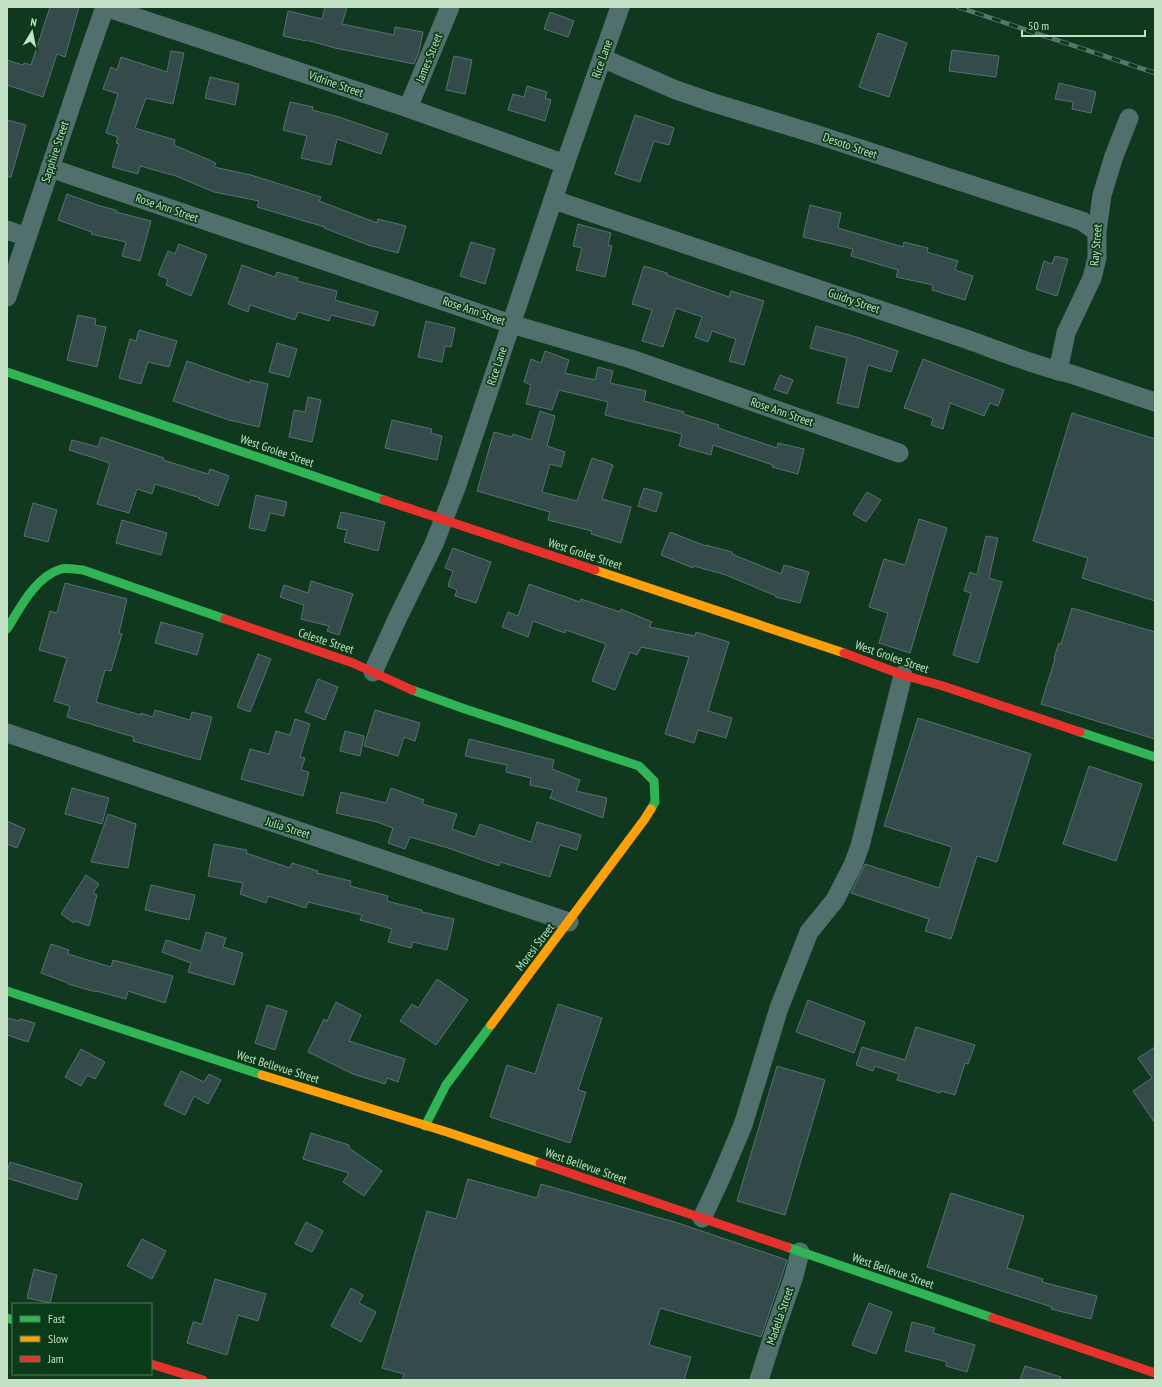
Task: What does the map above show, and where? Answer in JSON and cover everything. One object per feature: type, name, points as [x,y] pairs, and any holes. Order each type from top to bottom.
[{"type":"main road","name":"West Grolee Street","points":[[7,372],[443,520],[1155,757]]},
{"type":"main road","name":"Celeste Street","points":[[7,629],[30,594],[44,579],[62,568],[83,570],[276,638],[353,663],[407,688],[465,709],[639,766],[654,781]]},
{"type":"main road","name":"Moresi Street","points":[[425,1126],[446,1085],[570,922],[595,885],[644,820],[655,802],[654,781]]},
{"type":"main road","name":"West Bellevue Street","points":[[7,991],[425,1126],[702,1218],[1155,1373]]},
{"type":"main road","points":[[152,1364],[203,1380]]},
{"type":"street","name":"Vidrine Street","points":[[105,7],[408,108],[565,164]]},
{"type":"street","name":"Sapphire Street","points":[[7,297],[105,7]]},
{"type":"street","name":"James Street","points":[[408,108],[450,7]]},
{"type":"street","name":"Rice Lane","points":[[373,672],[434,544],[456,488],[565,164],[620,7]]},
{"type":"street","name":"Desoto Street","points":[[602,58],[676,90],[1024,203],[1044,208],[1082,221],[1097,232]]},
{"type":"street","name":"Ray Street","points":[[1058,371],[1066,333],[1092,278],[1098,258],[1097,232],[1102,195],[1114,156],[1129,118]]},
{"type":"street","name":"Rose Ann Street","points":[[50,168],[511,324],[630,359],[899,453]]},
{"type":"street","name":"Guidry Street","points":[[554,200],[1058,371],[1155,402]]},
{"type":"street","points":[[7,230],[27,237]]},
{"type":"street","points":[[702,1218],[743,1125],[779,1008],[809,932],[835,900],[853,865],[863,833],[903,674]]},
{"type":"street","name":"Julia Street","points":[[7,733],[570,922]]},
{"type":"street","name":"Madella Street","points":[[759,1380],[794,1276],[800,1252]]},
{"type":"building","points":[[50,7],[79,7],[65,57],[57,54],[43,97],[7,85],[7,60],[23,65],[24,63],[31,65]]},
{"type":"building","points":[[325,7],[347,7],[342,24],[394,35],[395,27],[423,32],[419,52],[414,64],[283,36],[288,11],[322,19]]},
{"type":"building","points":[[550,12],[574,21],[568,37],[544,29]]},
{"type":"building","points":[[878,33],[907,43],[889,97],[859,87]]},
{"type":"building","points":[[952,50],[999,56],[996,77],[949,71]]},
{"type":"building","points":[[171,51],[184,53],[173,104],[146,98],[135,128],[175,140],[174,145],[216,163],[214,167],[251,175],[321,197],[319,201],[377,223],[378,219],[406,226],[398,253],[368,245],[324,228],[325,227],[257,207],[259,201],[214,192],[176,176],[140,166],[138,174],[112,167],[119,144],[116,143],[118,137],[106,133],[118,94],[103,89],[111,67],[117,70],[121,57],[167,72]]},
{"type":"building","points":[[454,56],[472,60],[465,94],[446,90]]},
{"type":"building","points":[[210,77],[239,84],[235,105],[205,98]]},
{"type":"building","points":[[1059,83],[1096,92],[1091,113],[1072,109],[1073,102],[1055,99]]},
{"type":"building","points":[[527,86],[547,92],[545,98],[551,100],[545,121],[508,110],[513,94],[524,97]]},
{"type":"building","points":[[290,102],[313,107],[312,110],[339,117],[388,134],[381,154],[337,139],[331,165],[301,158],[307,136],[283,130]]},
{"type":"building","points":[[635,115],[674,128],[669,145],[654,141],[640,182],[615,174]]},
{"type":"building","points":[[7,120],[26,125],[11,177],[7,177]]},
{"type":"building","points":[[67,194],[116,210],[116,212],[151,221],[140,261],[122,256],[126,242],[91,234],[92,232],[58,220]]},
{"type":"building","points":[[810,205],[841,213],[838,228],[903,247],[904,242],[928,248],[927,252],[958,261],[955,270],[973,276],[965,300],[932,290],[933,285],[896,277],[898,270],[851,256],[853,249],[803,237]]},
{"type":"building","points":[[578,224],[611,233],[608,245],[612,246],[605,277],[576,270],[582,248],[573,246]]},
{"type":"building","points":[[471,242],[495,249],[485,284],[460,276]]},
{"type":"building","points":[[179,244],[207,255],[191,296],[166,285],[168,279],[158,275],[168,251],[175,254]]},
{"type":"building","points":[[1055,256],[1068,259],[1057,296],[1036,289],[1044,261],[1052,264]]},
{"type":"building","points":[[242,265],[275,277],[277,272],[298,278],[297,281],[337,291],[335,300],[378,312],[374,326],[331,315],[329,321],[298,312],[295,320],[250,305],[248,312],[228,304]]},
{"type":"building","points":[[644,266],[667,273],[667,275],[729,297],[731,291],[764,301],[744,365],[729,361],[736,339],[712,331],[708,342],[695,337],[702,317],[676,308],[663,347],[642,341],[652,310],[632,304]]},
{"type":"building","points":[[78,315],[96,319],[95,325],[106,327],[97,367],[67,360]]},
{"type":"building","points":[[426,321],[455,328],[451,347],[445,346],[442,362],[418,357]]},
{"type":"building","points":[[816,326],[853,336],[898,351],[891,372],[868,365],[858,408],[837,403],[847,358],[810,348]]},
{"type":"building","points":[[139,330],[177,341],[169,367],[148,362],[141,384],[119,378],[130,339],[136,341]]},
{"type":"building","points":[[277,343],[297,349],[289,377],[269,372]]},
{"type":"building","points":[[545,351],[569,360],[565,373],[595,380],[598,367],[613,371],[610,383],[646,391],[644,401],[684,412],[683,414],[719,425],[718,428],[777,448],[778,443],[804,449],[798,474],[772,467],[773,465],[713,445],[711,455],[679,446],[682,434],[605,415],[608,402],[559,390],[552,410],[526,404],[531,385],[524,382],[531,359],[541,363]]},
{"type":"building","points":[[923,359],[1004,390],[998,406],[990,403],[984,416],[950,403],[943,429],[931,425],[933,418],[904,408]]},
{"type":"building","points":[[187,361],[250,383],[250,380],[268,384],[259,427],[229,420],[173,401]]},
{"type":"building","points":[[780,375],[793,380],[787,394],[774,389]]},
{"type":"building","points":[[308,397],[321,400],[312,442],[289,437],[294,410],[305,412]]},
{"type":"building","points":[[540,411],[555,416],[547,446],[565,452],[561,467],[550,464],[542,492],[577,501],[592,458],[613,465],[602,499],[631,507],[621,543],[591,534],[592,531],[548,520],[550,512],[477,491],[494,432],[512,437],[513,434],[531,440]]},
{"type":"building","points":[[1072,413],[1155,439],[1155,601],[1082,578],[1088,558],[1033,541]]},
{"type":"building","points":[[392,420],[432,429],[431,433],[442,436],[437,460],[385,448]]},
{"type":"building","points":[[101,437],[164,458],[163,460],[208,474],[210,469],[229,476],[218,506],[199,499],[200,498],[155,484],[152,494],[137,489],[129,513],[97,504],[110,463],[69,450],[72,440],[98,447]]},
{"type":"building","points":[[644,488],[662,493],[656,512],[638,506]]},
{"type":"building","points":[[867,492],[881,500],[866,522],[853,514]]},
{"type":"building","points":[[256,495],[287,502],[284,516],[270,513],[265,531],[249,528]]},
{"type":"building","points":[[33,503],[57,510],[48,542],[24,536]]},
{"type":"building","points":[[341,512],[385,522],[378,551],[344,542],[347,530],[337,528]]},
{"type":"building","points":[[919,519],[947,528],[910,653],[879,643],[888,613],[869,607],[884,559],[905,565]]},
{"type":"building","points":[[122,520],[167,533],[161,555],[116,543]]},
{"type":"building","points":[[670,532],[706,546],[732,552],[732,554],[781,574],[784,565],[809,572],[800,603],[775,597],[776,596],[726,575],[694,566],[693,568],[661,555]]},
{"type":"building","points":[[986,536],[998,538],[989,578],[1002,582],[978,663],[953,655],[971,593],[964,591],[970,572],[977,575]]},
{"type":"building","points":[[453,548],[491,562],[476,603],[455,596],[457,590],[448,586],[453,571],[445,568]]},
{"type":"building","points":[[311,581],[353,594],[339,635],[327,631],[329,626],[301,619],[304,605],[280,597],[284,585],[308,593]]},
{"type":"building","points":[[65,583],[127,599],[119,633],[122,634],[111,671],[105,670],[96,702],[153,717],[155,710],[190,720],[192,712],[212,717],[200,760],[133,741],[134,737],[67,717],[70,706],[54,701],[67,658],[39,650],[50,611],[57,613]]},
{"type":"building","points":[[529,584],[580,602],[581,599],[620,612],[621,609],[652,622],[649,627],[695,636],[696,632],[729,642],[708,711],[732,718],[726,738],[698,730],[694,743],[665,734],[689,657],[641,647],[637,655],[630,652],[615,690],[592,681],[606,644],[566,630],[565,633],[533,621],[528,637],[502,627],[508,612],[518,616]]},
{"type":"building","points":[[1072,608],[1155,632],[1155,739],[1041,704],[1055,659],[1054,658],[1059,643],[1061,644]]},
{"type":"building","points":[[161,622],[203,634],[197,655],[155,643]]},
{"type":"building","points":[[258,654],[271,659],[250,712],[237,707]]},
{"type":"building","points":[[318,679],[338,687],[325,720],[305,712]]},
{"type":"building","points":[[375,710],[420,723],[415,741],[404,737],[398,756],[364,746]]},
{"type":"building","points":[[918,718],[1031,754],[997,862],[977,856],[951,939],[925,931],[929,919],[851,893],[865,864],[939,888],[952,847],[884,826]]},
{"type":"building","points":[[295,719],[310,724],[300,757],[305,758],[301,770],[309,772],[303,796],[241,779],[250,749],[269,754],[276,731],[290,735]]},
{"type":"building","points":[[345,731],[364,736],[360,756],[340,751]]},
{"type":"building","points":[[469,739],[554,760],[552,769],[580,780],[576,791],[607,798],[603,818],[550,798],[553,790],[530,785],[531,778],[506,772],[507,765],[465,756]]},
{"type":"building","points":[[1089,766],[1142,784],[1116,861],[1063,844]]},
{"type":"building","points":[[72,788],[109,798],[102,824],[65,814]]},
{"type":"building","points":[[391,788],[424,800],[422,804],[457,814],[452,829],[475,837],[480,824],[531,842],[537,822],[581,835],[577,850],[560,845],[550,877],[500,862],[499,866],[448,848],[410,837],[405,849],[388,843],[393,828],[377,822],[336,813],[341,792],[386,803]]},
{"type":"building","points":[[108,814],[136,824],[128,868],[91,862]]},
{"type":"building","points":[[7,821],[25,829],[17,848],[7,844]]},
{"type":"building","points":[[214,844],[247,850],[246,853],[290,868],[292,863],[318,871],[317,873],[351,881],[350,886],[388,896],[387,901],[422,910],[422,912],[454,919],[447,950],[413,942],[411,948],[388,942],[392,929],[360,920],[362,915],[308,902],[306,908],[268,896],[266,903],[240,894],[243,883],[208,876]]},
{"type":"building","points":[[86,875],[99,884],[93,893],[97,895],[89,926],[75,921],[74,923],[61,914]]},
{"type":"building","points":[[151,885],[195,895],[189,920],[145,910]]},
{"type":"building","points":[[206,932],[226,938],[223,947],[243,953],[234,985],[188,972],[191,963],[162,952],[166,940],[201,951]]},
{"type":"building","points":[[51,944],[69,950],[68,954],[111,967],[113,960],[173,976],[165,1003],[128,991],[126,999],[96,992],[68,984],[41,973]]},
{"type":"building","points":[[437,979],[468,1000],[436,1045],[400,1021],[412,1004],[418,1008]]},
{"type":"building","points":[[808,1000],[865,1022],[854,1053],[796,1032]]},
{"type":"building","points":[[336,1002],[361,1015],[349,1041],[405,1059],[398,1082],[387,1078],[385,1084],[353,1074],[308,1052],[324,1019],[327,1021]]},
{"type":"building","points":[[558,1004],[602,1018],[578,1090],[586,1092],[570,1143],[490,1117],[507,1065],[535,1074]]},
{"type":"building","points":[[267,1005],[287,1011],[275,1050],[255,1043]]},
{"type":"building","points":[[7,1018],[19,1021],[20,1019],[35,1023],[28,1042],[7,1035]]},
{"type":"building","points":[[916,1027],[975,1045],[968,1064],[965,1063],[955,1095],[941,1091],[940,1093],[897,1080],[899,1074],[875,1066],[873,1071],[856,1065],[862,1047],[905,1060]]},
{"type":"building","points":[[1155,1047],[1155,1123],[1133,1091],[1152,1078],[1138,1058]]},
{"type":"building","points":[[81,1049],[105,1062],[95,1079],[87,1075],[81,1086],[65,1077]]},
{"type":"building","points":[[777,1066],[825,1080],[785,1215],[737,1201]]},
{"type":"building","points":[[181,1071],[204,1082],[209,1074],[221,1080],[208,1104],[194,1096],[185,1115],[164,1105]]},
{"type":"building","points":[[311,1133],[349,1145],[349,1148],[382,1171],[364,1196],[343,1182],[349,1173],[303,1159]]},
{"type":"building","points":[[10,1162],[82,1184],[77,1200],[7,1178]]},
{"type":"building","points":[[468,1179],[537,1198],[541,1184],[678,1223],[787,1260],[761,1337],[660,1308],[649,1345],[691,1357],[684,1380],[402,1380],[404,1374],[382,1368],[427,1211],[456,1219]]},
{"type":"building","points":[[951,1193],[1024,1216],[1007,1268],[1043,1279],[1042,1282],[1097,1296],[1091,1319],[1051,1309],[1052,1307],[927,1267]]},
{"type":"building","points":[[306,1222],[323,1231],[312,1252],[295,1244]]},
{"type":"building","points":[[142,1239],[166,1251],[152,1279],[127,1266]]},
{"type":"building","points":[[34,1269],[57,1275],[50,1303],[27,1298]]},
{"type":"building","points":[[215,1279],[266,1294],[258,1321],[238,1315],[227,1355],[187,1343],[193,1322],[202,1324]]},
{"type":"building","points":[[351,1288],[363,1295],[359,1303],[376,1312],[361,1342],[331,1326]]},
{"type":"building","points":[[869,1303],[892,1312],[876,1354],[852,1345]]},
{"type":"building","points":[[912,1322],[935,1328],[933,1333],[975,1345],[967,1372],[946,1366],[947,1362],[905,1351]]},
{"type":"building","points":[[1025,1366],[1061,1377],[1060,1380],[1020,1380]]},
{"type":"railway","points":[[958,7],[1155,73]]},
{"type":"traffic: fast","points":[[7,372],[384,500]]},
{"type":"traffic: fast","points":[[7,629],[29,594],[36,586],[52,573],[66,568],[83,570],[225,619]]},
{"type":"traffic: fast","points":[[412,690],[639,766],[654,781],[655,802],[651,809]]},
{"type":"traffic: fast","points":[[1080,732],[1155,757]]},
{"type":"traffic: fast","points":[[7,991],[262,1075]]},
{"type":"traffic: fast","points":[[425,1126],[446,1085],[491,1025]]},
{"type":"traffic: fast","points":[[787,1247],[993,1318]]},
{"type":"traffic: fast","points":[[7,1318],[12,1320]]},
{"type":"traffic: slow","points":[[595,570],[844,653]]},
{"type":"traffic: slow","points":[[491,1025],[651,809]]},
{"type":"traffic: slow","points":[[262,1075],[447,1132],[540,1163]]},
{"type":"traffic: jam","points":[[384,500],[595,570]]},
{"type":"traffic: jam","points":[[225,619],[353,663],[412,690]]},
{"type":"traffic: jam","points":[[844,653],[903,675],[943,686],[1080,732]]},
{"type":"traffic: jam","points":[[540,1163],[787,1247]]},
{"type":"traffic: jam","points":[[993,1318],[1155,1373]]},
{"type":"traffic: jam","points":[[152,1364],[203,1380]]}]
